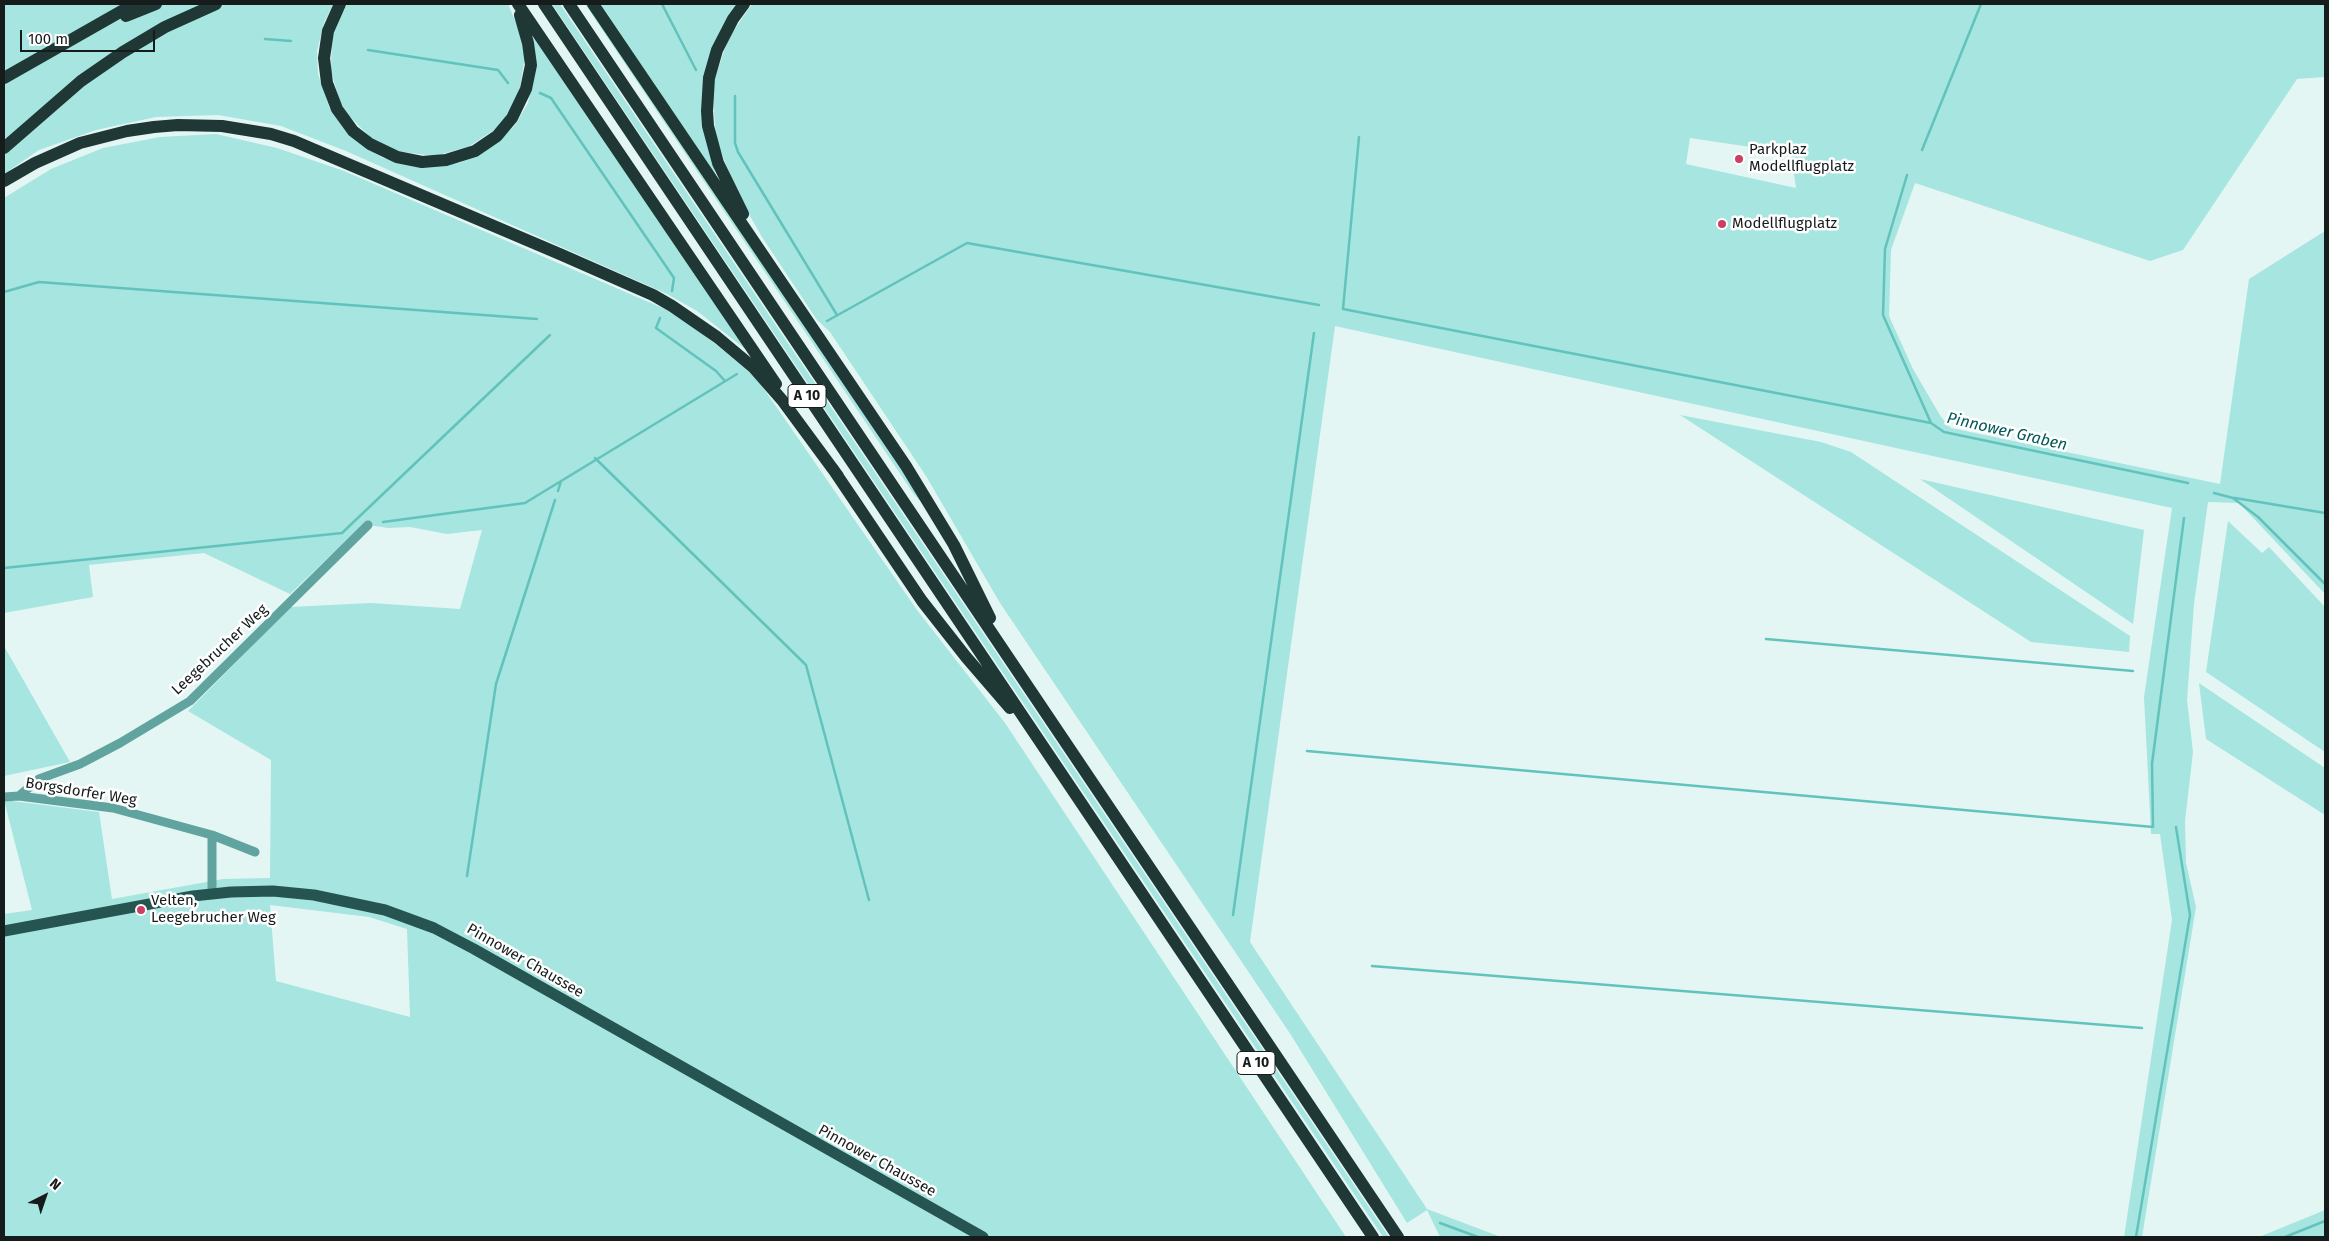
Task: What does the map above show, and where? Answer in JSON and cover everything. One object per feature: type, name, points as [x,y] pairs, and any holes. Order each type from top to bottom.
[{"type":"highway","points":[[4,78],[134,4]]},
{"type":"highway","points":[[71,40],[156,4]]},
{"type":"highway","points":[[4,148],[81,81],[123,52],[166,27],[216,4]]},
{"type":"highway","points":[[340,4],[328,31],[324,58],[327,83],[337,109],[353,131],[370,144],[397,157],[422,162],[446,160],[475,151],[497,136],[517,110],[526,89],[530,54],[526,32],[516,4]]},
{"type":"highway","points":[[516,4],[732,317],[926,607],[966,657],[1046,749]]},
{"type":"highway","name":"A 10","points":[[544,4],[1373,1237]]},
{"type":"highway","name":"A 10","points":[[569,4],[1398,1237]]},
{"type":"highway","points":[[593,4],[741,226],[906,466],[959,555],[1009,659]]},
{"type":"highway","points":[[744,4],[724,35],[712,64],[707,94],[708,126],[716,157],[729,190],[792,298]]},
{"type":"highway","points":[[4,182],[35,163],[80,144],[127,131],[154,127],[178,125],[222,126],[271,134],[294,141],[562,255],[667,303],[717,337],[754,368],[782,400],[838,476]]},
{"type":"main road","name":"Pinnower Chaussee","points":[[4,931],[212,893],[273,891],[336,898],[385,910],[434,928],[480,952],[982,1237]]},
{"type":"street","name":"Leegebrucher Weg","points":[[18,796],[39,780],[80,764],[120,743],[190,701],[368,525]]},
{"type":"street","name":"Borgsdorfer Weg","points":[[4,796],[18,796],[112,808],[212,834],[255,852]]},
{"type":"street","points":[[212,834],[212,893]]},
{"type":"shaded area","points":[[4,4],[333,4],[324,23],[317,51],[318,74],[329,107],[346,131],[368,149],[383,158],[421,167],[459,163],[479,155],[500,140],[515,125],[528,103],[535,72],[534,42],[531,27],[749,352],[697,311],[667,294],[346,151],[281,126],[218,115],[156,117],[96,130],[39,150],[4,174]]},
{"type":"shaded area","points":[[347,4],[508,4],[520,32],[525,58],[519,92],[505,118],[494,130],[468,147],[434,156],[396,151],[370,137],[349,116],[340,102],[331,71],[332,35]]},
{"type":"shaded area","points":[[552,4],[560,4],[1389,1237],[1383,1237]]},
{"type":"shaded area","points":[[585,4],[589,4],[922,500],[920,501],[913,493]]},
{"type":"shaded area","points":[[598,4],[737,4],[713,46],[711,160],[719,185]]},
{"type":"shaded area","points":[[752,4],[2325,4],[2325,77],[2297,79],[2183,250],[2150,261],[1915,183],[1891,250],[1889,316],[1913,369],[1941,417],[1951,428],[2220,484],[2249,279],[2325,231],[2325,594],[2239,503],[2208,502],[2194,604],[2187,700],[2193,752],[2185,821],[2186,863],[2196,907],[2142,1237],[2124,1237],[2172,920],[2160,834],[2151,834],[2144,697],[2172,508],[1335,326],[1250,942],[1427,1209],[1501,1237],[1440,1237],[1427,1210],[1407,1223],[1291,1035],[1000,603],[926,476],[830,332],[817,320],[762,237],[738,195],[716,139],[713,99],[715,78],[728,39]],"holes":[[[1690,138],[1791,153],[1796,188],[1686,164]]]},
{"type":"shaded area","points":[[216,134],[277,148],[344,171],[665,309],[703,334],[755,376],[917,610],[1005,723],[1346,1237],[4,1237],[4,914],[32,910],[4,800],[99,812],[112,899],[223,879],[270,878],[271,760],[188,711],[290,607],[371,603],[460,609],[482,530],[447,534],[410,527],[388,528],[368,525],[350,537],[290,594],[204,553],[89,565],[93,597],[4,613],[4,198],[51,169],[103,148],[160,137]],"holes":[[[270,905],[369,917],[407,929],[410,1017],[276,981]]]},
{"type":"shaded area","points":[[1680,415],[1821,442],[1851,452],[2130,636],[2129,652],[2031,642]]},
{"type":"shaded area","points":[[1920,479],[2144,530],[2133,624]]},
{"type":"shaded area","points":[[2228,521],[2262,553],[2269,547],[2325,607],[2325,752],[2206,672]]},
{"type":"shaded area","points":[[4,646],[70,762],[4,776]]},
{"type":"shaded area","points":[[2199,683],[2325,768],[2325,815],[2206,739]]},
{"type":"shaded area","points":[[2325,1210],[2325,1237],[2259,1237]]},
{"type":"waterway","points":[[662,4],[696,70]]},
{"type":"waterway","name":"Pinnower Graben","points":[[1922,150],[1981,4]]},
{"type":"waterway","points":[[265,39],[291,41]]},
{"type":"waterway","points":[[368,50],[498,70],[508,83]]},
{"type":"waterway","points":[[540,93],[551,98],[674,278],[672,291]]},
{"type":"waterway","points":[[735,96],[735,143],[738,152],[837,315]]},
{"type":"waterway","points":[[1359,137],[1343,309],[1931,423]]},
{"type":"waterway","name":"Pinnower Graben","points":[[1907,175],[1885,249],[1883,315],[1931,423],[1944,432],[2188,483]]},
{"type":"waterway","points":[[827,321],[967,243],[1319,305]]},
{"type":"waterway","points":[[4,292],[39,282],[537,319]]},
{"type":"waterway","points":[[660,318],[656,328],[716,371],[725,381]]},
{"type":"waterway","points":[[1233,915],[1314,333]]},
{"type":"waterway","points":[[4,568],[342,533],[550,335]]},
{"type":"waterway","points":[[383,522],[525,503],[737,374]]},
{"type":"waterway","points":[[595,458],[806,665],[869,900]]},
{"type":"waterway","points":[[558,491],[561,481]]},
{"type":"waterway","name":"Pinnower Graben","points":[[2214,493],[2233,498],[2258,517],[2325,584]]},
{"type":"waterway","points":[[2235,498],[2325,513]]},
{"type":"waterway","points":[[467,876],[496,684],[555,500]]},
{"type":"waterway","points":[[1307,751],[2153,827],[2152,764],[2184,518]]},
{"type":"waterway","points":[[1766,639],[2133,671]]},
{"type":"waterway","points":[[2136,1237],[2190,915],[2176,827]]},
{"type":"waterway","points":[[1372,966],[2142,1028]]},
{"type":"waterway","points":[[2285,1237],[2325,1221]]},
{"type":"waterway","points":[[1440,1223],[1478,1237]]},
{"type":"place","name":"Parkplaz Modellflugplatz","points":[[1739,159]]},
{"type":"place","name":"Modellflugplatz","points":[[1722,224]]},
{"type":"place","name":"Velten, Leegebrucher Weg","points":[[141,910]]}]
